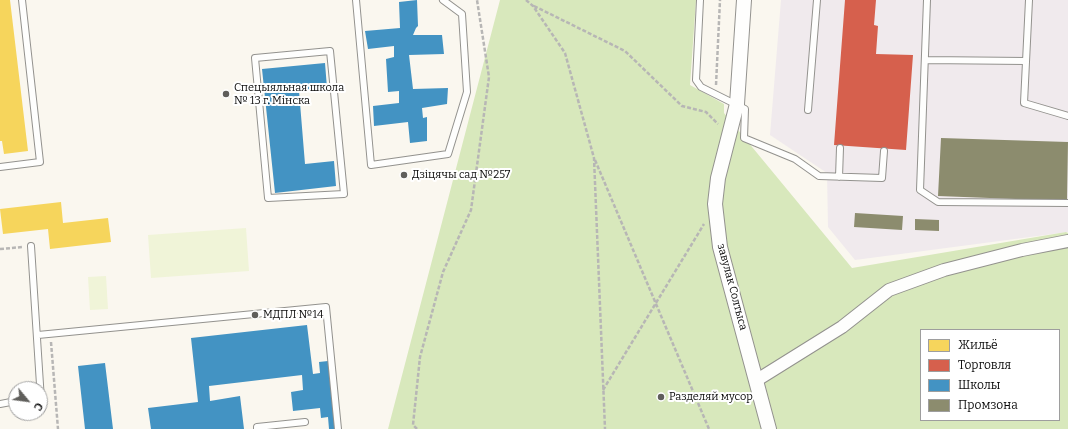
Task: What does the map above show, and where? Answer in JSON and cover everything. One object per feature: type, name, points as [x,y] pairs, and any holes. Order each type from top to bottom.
[{"type":"street","name":"завулак Солтыса","points":[[744,0],[737,104],[718,178],[716,204],[720,247],[769,429]]},
{"type":"street","points":[[756,380],[842,327],[889,290],[944,270],[1022,250],[1068,241]]},
{"type":"lane","points":[[0,167],[40,162],[22,0]]},
{"type":"lane","points":[[356,0],[371,165],[448,154],[467,92],[462,14],[443,0]]},
{"type":"lane","points":[[700,0],[696,80],[701,87],[745,109],[744,138],[795,159],[819,176],[882,178],[884,151]]},
{"type":"lane","points":[[808,110],[817,0]]},
{"type":"lane","points":[[927,0],[920,190],[938,202],[1068,203]]},
{"type":"lane","points":[[1029,0],[1024,103],[1068,116]]},
{"type":"lane","points":[[330,51],[344,194],[268,198],[255,58],[330,51]]},
{"type":"lane","points":[[925,60],[1026,61]]},
{"type":"lane","points":[[839,177],[840,148]]},
{"type":"lane","points":[[31,246],[41,381]]},
{"type":"lane","points":[[38,335],[326,307],[338,429]]},
{"type":"lane","points":[[257,429],[257,427],[305,422]]},
{"type":"path","points":[[417,429],[413,425],[420,356],[442,272],[471,210],[489,77],[477,0]]},
{"type":"path","points":[[526,0],[533,6],[625,51],[682,106],[706,112],[729,136]]},
{"type":"path","points":[[715,95],[720,0]]},
{"type":"path","points":[[533,6],[565,53],[594,158],[709,429]]},
{"type":"path","points":[[594,158],[605,429]]},
{"type":"path","points":[[603,390],[716,204]]},
{"type":"path","points":[[0,249],[31,246]]},
{"type":"path","points":[[50,334],[58,429]]},
{"type":"shaded area","points":[[781,0],[1068,0],[1068,232],[855,260],[828,227],[827,173],[770,135]]},
{"type":"green space","points":[[500,0],[696,0],[690,85],[724,104],[724,113],[852,268],[1066,232],[1068,233],[1068,429],[388,429]]},
{"type":"green space","points":[[246,228],[249,271],[151,278],[148,235]]},
{"type":"green space","points":[[106,276],[108,309],[90,310],[88,277]]},
{"type":"building: Жильё","points":[[0,0],[10,0],[28,151],[4,154],[2,141],[0,141]]},
{"type":"building: Жильё","points":[[61,202],[63,223],[108,218],[111,242],[50,249],[48,229],[3,234],[0,209]]},
{"type":"building: Торговля","points":[[845,0],[876,0],[874,25],[878,26],[876,54],[913,55],[906,150],[834,145]]},
{"type":"building: Школы","points":[[417,0],[418,26],[413,35],[442,35],[444,54],[409,55],[413,89],[448,88],[447,104],[422,108],[423,118],[427,117],[427,141],[410,143],[408,122],[374,126],[373,106],[399,103],[399,91],[388,92],[386,59],[394,57],[394,46],[368,49],[365,31],[400,28],[399,2]]},
{"type":"building: Школы","name":"Спецыяльная школа № 13 г. Мінска","points":[[325,63],[327,88],[299,91],[305,164],[334,161],[336,186],[275,193],[262,69]]},
{"type":"building: Школы","points":[[307,325],[313,374],[320,373],[319,362],[328,361],[335,429],[329,429],[328,417],[321,418],[320,408],[293,411],[291,392],[303,390],[302,375],[209,386],[210,401],[240,396],[244,429],[151,429],[148,408],[198,402],[191,338]]},
{"type":"building: Школы","points":[[105,363],[113,429],[85,429],[78,366]]},
{"type":"building: Промзона","points":[[941,138],[1068,142],[1067,201],[938,196]]},
{"type":"building: Промзона","points":[[855,213],[903,216],[902,230],[854,227]]},
{"type":"building: Промзона","points":[[915,219],[939,220],[939,231],[915,230]]},
{"type":"place","name":"Спецыяльная школа № 13 г. Мінска","points":[[226,94]]},
{"type":"place","name":"Дзіцячы сад №257","points":[[404,175]]},
{"type":"place","name":"МДПЛ №14","points":[[255,315]]},
{"type":"place","name":"Разделяй мусор","points":[[661,397]]}]
